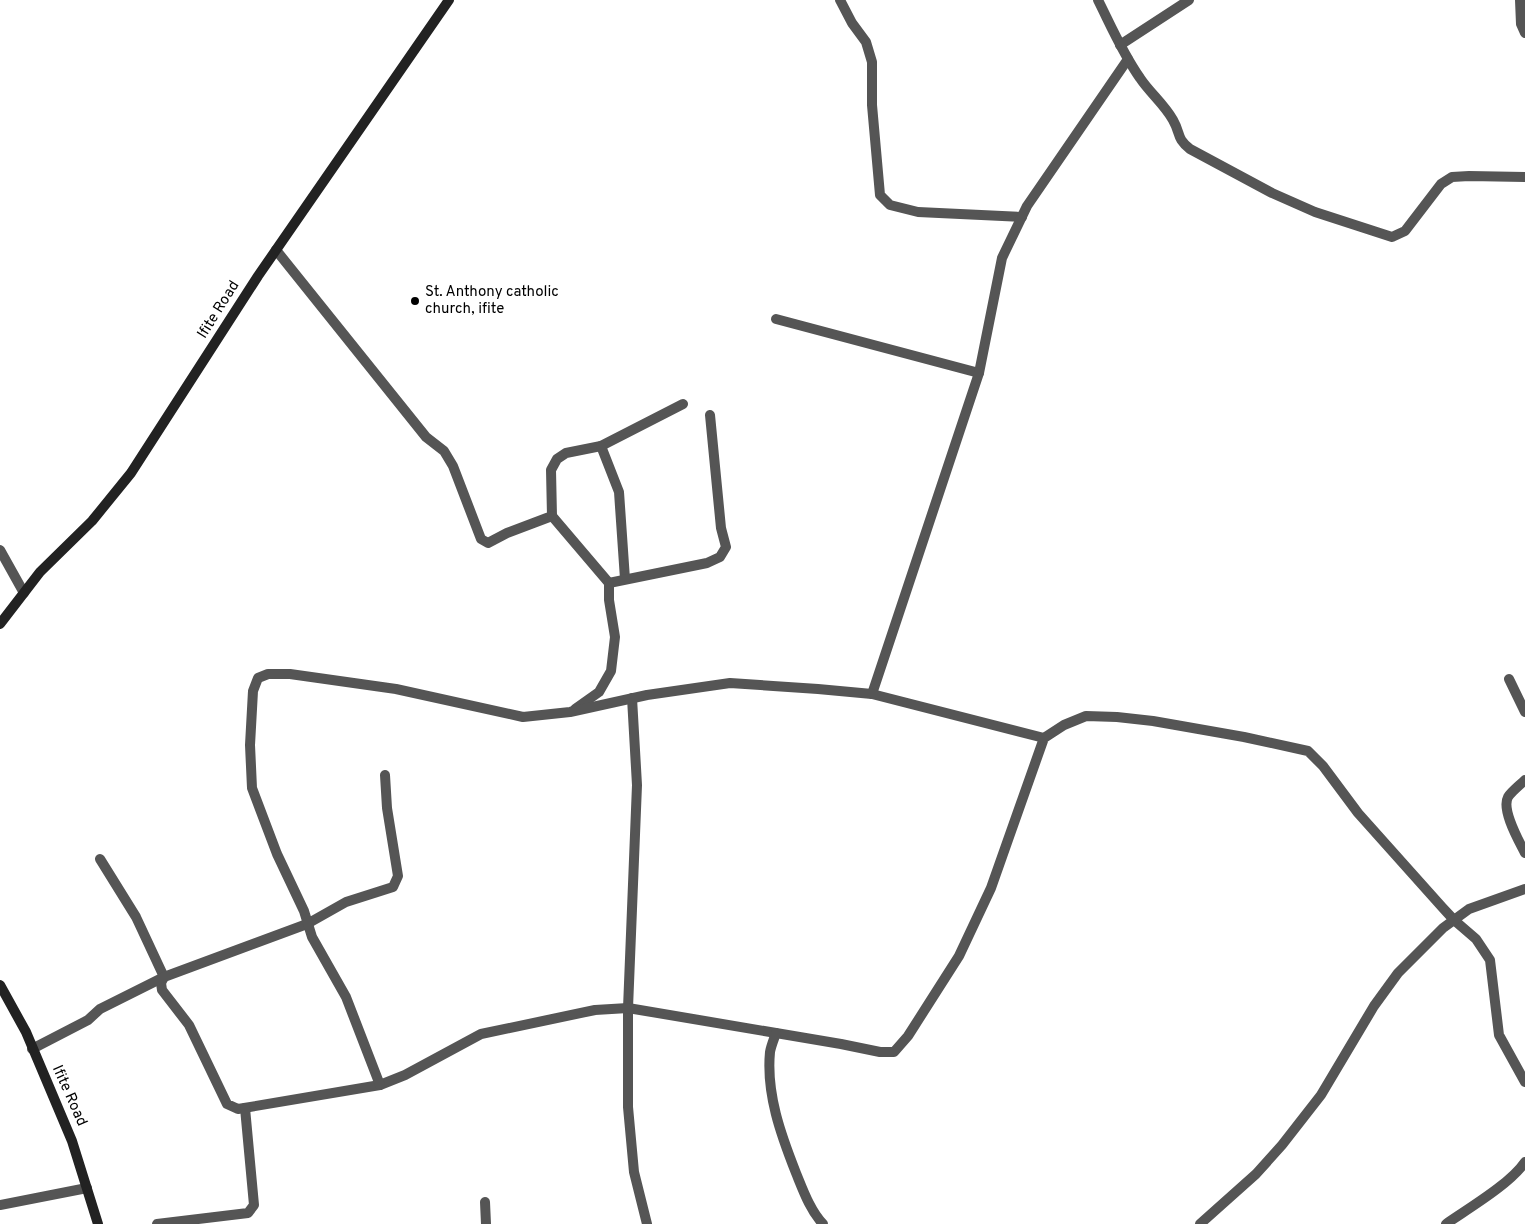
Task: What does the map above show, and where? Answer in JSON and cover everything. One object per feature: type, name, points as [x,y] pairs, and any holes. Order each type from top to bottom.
[{"type":"street","name":"Ifite Road","points":[[0,624],[40,572],[92,521],[131,473],[276,250],[449,0]]},
{"type":"street","points":[[840,0],[866,42],[872,62],[872,105],[880,195],[890,205],[918,212],[1022,217]]},
{"type":"street","points":[[1098,0],[1120,45],[1140,79],[1161,102],[1174,121],[1181,142],[1190,150],[1272,193],[1315,212],[1392,237],[1405,231],[1441,184],[1452,177],[1525,177]]},
{"type":"street","points":[[1120,45],[1190,0]]},
{"type":"street","points":[[1520,0],[1520,24],[1525,33]]},
{"type":"street","points":[[872,694],[979,373],[1002,258],[1027,206],[1128,59]]},
{"type":"street","points":[[276,250],[426,436],[444,451],[453,466],[481,539],[488,543],[507,533],[552,516]]},
{"type":"street","points":[[776,319],[979,373]]},
{"type":"street","points":[[570,712],[599,692],[611,671],[615,637],[609,600],[609,583],[552,516],[551,470],[557,459],[566,453],[601,446],[683,404]]},
{"type":"street","points":[[609,583],[706,563],[720,556],[726,547],[721,528],[710,415]]},
{"type":"street","points":[[601,446],[619,492],[625,579]]},
{"type":"street","points":[[0,550],[24,593]]},
{"type":"street","points":[[380,1085],[346,997],[312,937],[304,911],[277,854],[252,788],[250,745],[253,692],[258,678],[268,674],[310,676],[396,689],[523,718],[570,712],[632,698],[730,683],[872,694],[1044,738]]},
{"type":"street","points":[[1509,679],[1525,712]]},
{"type":"street","points":[[632,698],[637,785],[628,1008],[628,1107],[634,1172],[647,1224]]},
{"type":"street","points":[[164,977],[161,983],[162,990],[189,1025],[227,1104],[238,1109],[380,1085],[405,1075],[481,1034],[596,1010],[628,1008],[880,1052],[894,1052],[908,1036],[959,956],[987,897],[1044,738],[1086,716],[1117,718],[1153,721],[1244,737],[1308,751],[1323,766],[1358,813],[1454,920],[1476,939],[1490,960],[1499,1035],[1525,1082]]},
{"type":"street","points":[[32,1049],[88,1020],[100,1009],[164,977],[307,924],[346,902],[393,887],[398,876],[387,808],[386,775]]},
{"type":"street","points":[[1525,780],[1508,798],[1507,808],[1525,854]]},
{"type":"street","points":[[100,859],[136,917],[164,977]]},
{"type":"street","points":[[1200,1224],[1256,1174],[1321,1096],[1374,1006],[1398,973],[1443,928],[1470,909],[1525,889]]},
{"type":"street","name":"Ifite Road","points":[[0,985],[4,1002],[26,1032],[72,1141],[98,1224]]},
{"type":"street","points":[[776,1033],[770,1051],[772,1090],[777,1119],[806,1198],[823,1224]]},
{"type":"street","points":[[157,1224],[248,1213],[254,1205],[244,1108]]},
{"type":"street","points":[[1446,1224],[1500,1186],[1520,1169],[1525,1162]]},
{"type":"street","points":[[0,1205],[87,1188]]},
{"type":"street","points":[[485,1202],[486,1224]]},
{"type":"place","name":"St. Anthony catholic church, ifite","points":[[415,301]]}]
